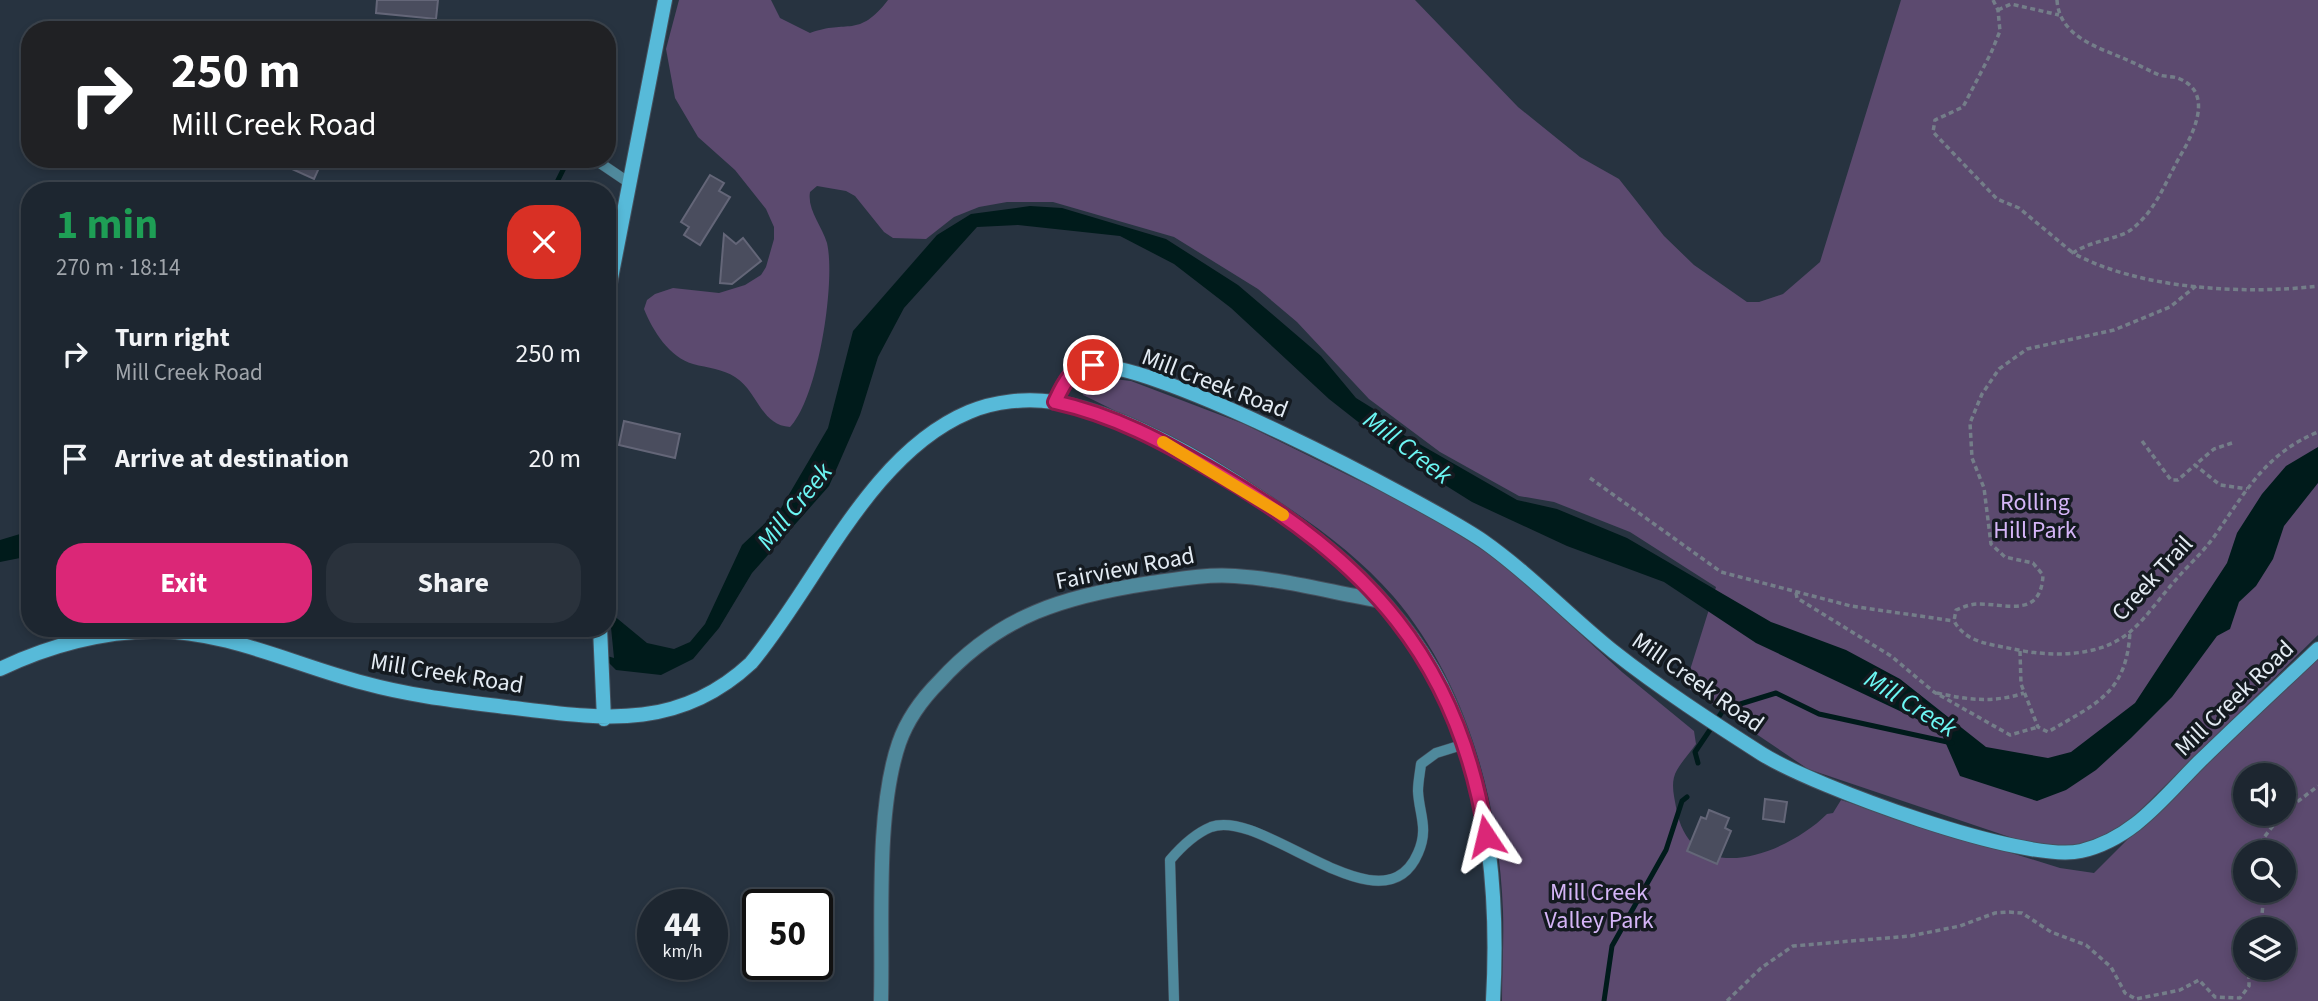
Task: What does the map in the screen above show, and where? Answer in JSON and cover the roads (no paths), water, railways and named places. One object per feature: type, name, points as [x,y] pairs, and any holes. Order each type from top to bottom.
[{"type":"street","points":[[616,249],[665,0]]},
{"type":"street","name":"Mill Creek Road","points":[[1055,402],[1063,384],[1077,369],[1085,365],[1105,366],[1184,391],[1319,450],[1392,486],[1479,539],[1541,587],[1613,651],[1764,754],[1817,782],[1980,837],[2029,850],[2077,852],[2109,841],[2139,823],[2318,649]]},
{"type":"street","name":"Mill Creek Road","points":[[210,637],[230,640],[364,683],[423,697],[604,719],[641,716],[681,707],[702,698],[736,677],[764,647],[878,485],[897,463],[934,432],[970,411],[991,405],[1033,400],[1055,402],[1135,428],[1231,481],[1327,548],[1381,601],[1429,665],[1465,744],[1478,791],[1489,852],[1494,910],[1493,1001]]},
{"type":"street","name":"Fairview Road","points":[[881,1001],[885,824],[889,781],[900,741],[914,713],[934,686],[981,643],[1009,624],[1070,598],[1184,578],[1238,576],[1381,601]]},
{"type":"street","name":"Mill Creek Road","points":[[0,668],[33,653],[73,641],[105,637]]},
{"type":"street","points":[[601,637],[604,719]]},
{"type":"lane","points":[[607,168],[628,182]]},
{"type":"lane","points":[[1174,1001],[1170,860],[1186,842],[1212,826],[1230,826],[1249,829],[1353,878],[1385,879],[1402,874],[1418,854],[1425,820],[1418,792],[1421,764],[1436,753],[1465,744]]},
{"type":"water","name":"Mill Creek","points":[[1030,206],[1062,208],[1166,239],[1238,285],[1321,356],[1356,398],[1377,411],[1402,434],[1517,500],[1557,509],[1627,538],[1771,622],[1846,650],[1900,679],[1986,747],[2048,758],[2071,752],[2135,703],[2227,563],[2237,533],[2262,494],[2286,466],[2318,447],[2318,483],[2284,526],[2273,559],[2256,586],[2239,602],[2230,629],[2217,636],[2172,697],[2096,770],[2066,790],[2037,801],[1960,776],[1940,730],[1756,643],[1664,582],[1567,546],[1472,502],[1413,465],[1329,399],[1231,308],[1174,264],[1120,236],[1018,225],[977,227],[904,308],[878,357],[860,415],[829,486],[752,573],[719,628],[693,659],[661,675],[616,670],[583,637],[616,637],[616,617],[647,643],[674,649],[690,642],[705,624],[742,545],[781,508],[828,428],[853,331],[937,235],[971,214]]},
{"type":"water","points":[[21,534],[21,558],[0,562],[0,540]]},
{"type":"waterway","points":[[557,182],[564,168]]},
{"type":"waterway","name":"Mill Creek","points":[[1698,763],[1695,752],[1724,709],[1776,693],[1819,714],[1952,743]]},
{"type":"waterway","points":[[1604,1001],[1612,946],[1666,850],[1682,801],[1687,797]]},
{"type":"park label","name":"Rolling Hill Park","points":[[2035,516]]},
{"type":"park label","name":"Mill Creek Valley Park","points":[[1599,906]]}]
